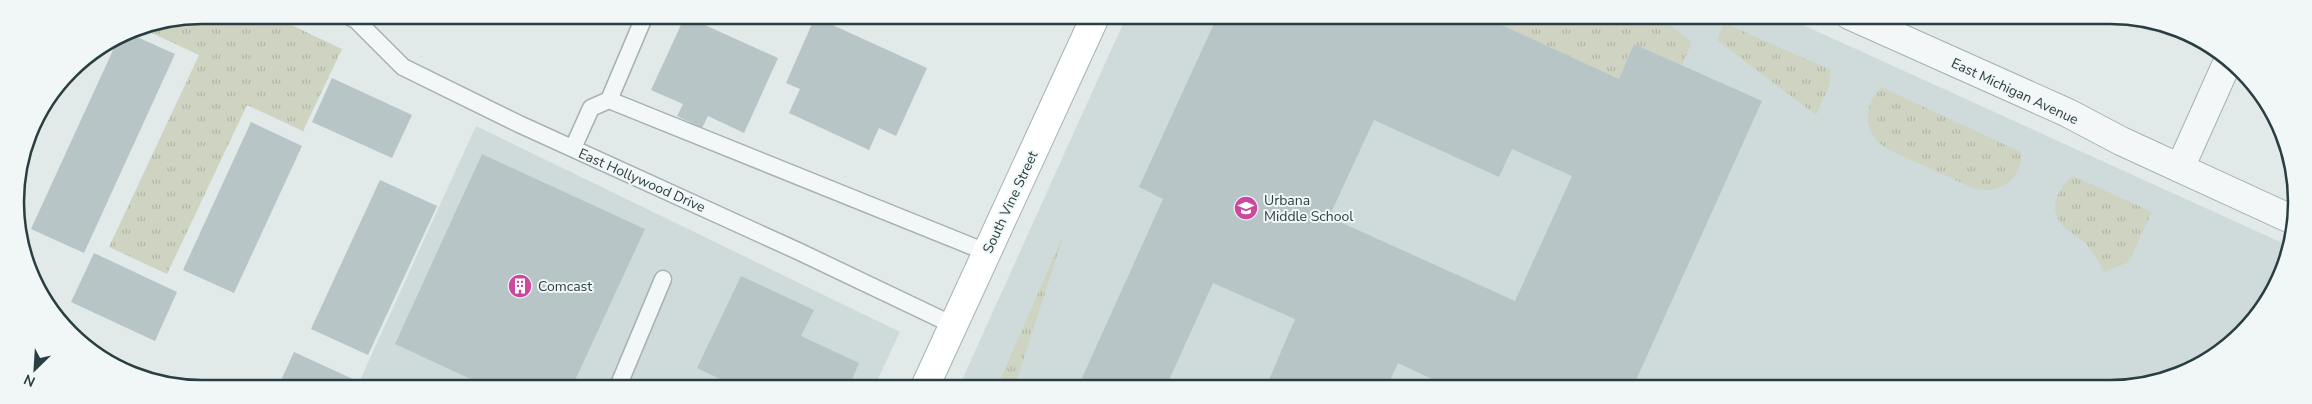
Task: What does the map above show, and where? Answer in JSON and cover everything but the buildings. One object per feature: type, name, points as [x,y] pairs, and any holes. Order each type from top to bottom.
[{"type":"main road","name":"South Vine Street","points":[[928,380],[1092,24]]},
{"type":"street","name":"East Michigan Avenue","points":[[1869,24],[2068,114],[2288,218]]},
{"type":"street","points":[[2180,168],[2226,66]]},
{"type":"lane","name":"East Hollywood Drive","points":[[360,24],[403,67],[519,124],[800,252],[953,325]]},
{"type":"lane","points":[[573,148],[591,108],[609,100],[641,24]]},
{"type":"lane","points":[[609,100],[986,252]]},
{"type":"lane","points":[[625,380],[663,280]]},
{"type":"shaded area","points":[[1123,24],[1801,24],[2283,243],[2270,281],[2251,311],[2228,336],[2209,350],[2178,367],[2133,379],[962,380]]},
{"type":"shaded area","points":[[476,126],[900,332],[877,380],[360,380]]},
{"type":"green space","points":[[190,24],[289,24],[342,49],[303,131],[247,105],[167,274],[109,247],[199,55],[149,32]]},
{"type":"green space","points":[[1500,24],[1669,24],[1692,42],[1682,65],[1634,44],[1619,79]]},
{"type":"green space","points":[[1724,24],[1726,24],[1831,70],[1829,86],[1816,115],[1717,40]]},
{"type":"green space","points":[[1881,87],[2021,152],[2018,170],[2014,177],[2001,187],[1984,190],[1975,189],[1887,149],[1873,136],[1868,120],[1871,104]]},
{"type":"green space","points":[[2073,176],[2152,212],[2129,262],[2104,272],[2096,257],[2085,243],[2065,228],[2058,219],[2055,206],[2056,199],[2063,186]]},
{"type":"green space","points":[[1064,234],[1017,380],[1000,380]]},
{"type":"place","name":"Urbana Middle School","points":[[1246,208]]},
{"type":"place","name":"Comcast","points":[[520,286]]}]
